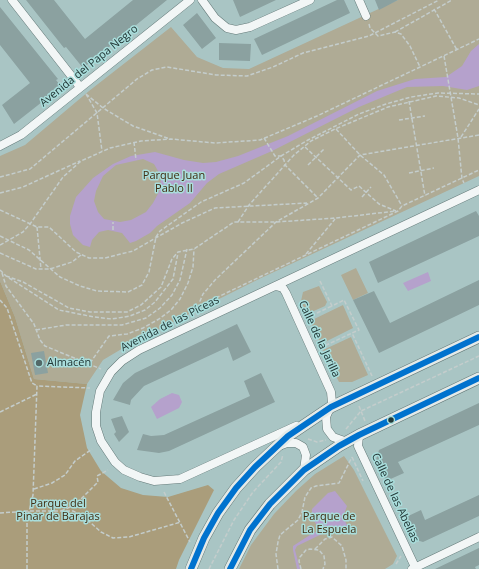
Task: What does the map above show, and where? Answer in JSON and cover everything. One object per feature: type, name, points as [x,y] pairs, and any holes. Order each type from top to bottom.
[{"type":"main road","points":[[191,569],[204,538],[218,513],[236,488],[275,448],[308,421],[332,407],[479,337]]},
{"type":"main road","points":[[230,569],[250,530],[270,504],[304,470],[345,437],[359,435],[479,378]]},
{"type":"street","points":[[12,0],[80,87]]},
{"type":"street","name":"Avenida del Papa Negro","points":[[0,146],[21,135],[190,0]]},
{"type":"street","points":[[202,0],[215,18],[226,28],[236,30],[250,27],[280,15],[310,0]]},
{"type":"street","points":[[359,0],[366,16]]},
{"type":"street","name":"Avenida de las Píceas","points":[[308,421],[180,479],[167,481],[140,477],[124,470],[106,450],[96,426],[96,412],[100,391],[111,372],[122,361],[139,350],[479,190]]},
{"type":"street","name":"Calle de la Jarilla","points":[[276,286],[283,288],[286,293],[328,385],[332,398],[332,407]]},
{"type":"street","points":[[332,407],[326,417],[326,429],[333,438],[345,437]]},
{"type":"street","name":"Calle de las Abelias","points":[[359,435],[358,446],[414,568]]},
{"type":"street","points":[[275,448],[287,443],[296,443],[303,447],[306,455],[304,470]]},
{"type":"street","points":[[414,568],[479,537]]},
{"type":"path","points":[[0,177],[30,169],[137,79],[152,70],[167,67],[216,75],[247,76],[273,67],[303,53],[375,33],[439,0]]},
{"type":"path","points":[[366,16],[370,28],[378,36],[395,32],[452,0]]},
{"type":"path","points":[[434,9],[457,50]]},
{"type":"path","points":[[395,32],[401,34],[410,46],[420,67]]},
{"type":"path","points":[[0,193],[23,187],[102,151],[134,142],[171,139],[215,143],[264,138],[317,116],[479,39]]},
{"type":"path","points":[[444,56],[450,88],[450,97],[460,138],[462,178],[464,183]]},
{"type":"path","points":[[0,236],[29,250],[41,259],[50,270],[60,277],[97,292],[128,292],[142,284],[149,272],[156,237],[160,231],[201,202],[244,183],[281,156],[333,127],[386,104],[411,97],[450,93],[479,94]]},
{"type":"path","points":[[102,151],[97,113],[86,94],[103,108],[133,126],[171,139]]},
{"type":"path","points":[[238,222],[248,205],[285,165],[304,147],[335,129],[388,106],[436,96],[459,98],[479,106]]},
{"type":"path","points":[[409,101],[425,196]]},
{"type":"path","points":[[460,138],[479,109]]},
{"type":"path","points":[[399,120],[425,116]]},
{"type":"path","points":[[333,127],[360,155],[384,175],[402,206]]},
{"type":"path","points":[[479,135],[360,155],[318,198],[276,222],[216,278],[203,294],[200,301],[201,305],[398,211],[402,206],[479,170]]},
{"type":"path","points":[[264,138],[275,156],[281,156]]},
{"type":"path","points":[[134,142],[136,160]]},
{"type":"path","points":[[304,147],[351,190],[357,186],[379,204],[398,211]]},
{"type":"path","points":[[308,165],[324,149]]},
{"type":"path","points":[[281,156],[285,165],[318,198]]},
{"type":"path","points":[[0,245],[23,232],[63,177],[82,161]]},
{"type":"path","points":[[409,172],[434,168]]},
{"type":"path","points":[[362,197],[371,187]]},
{"type":"path","points":[[0,210],[37,227],[49,227],[76,252],[82,255],[89,258],[105,258],[133,251],[156,237],[215,208],[309,202]]},
{"type":"path","points":[[6,276],[23,282],[69,308],[90,312],[127,312],[141,305],[161,287],[172,259],[178,252],[187,249],[194,249],[234,222],[276,222],[336,218],[398,211]]},
{"type":"path","points":[[305,256],[336,218]]},
{"type":"path","points":[[112,230],[113,222]]},
{"type":"path","points":[[37,227],[41,269]]},
{"type":"path","points":[[36,330],[66,325],[122,325],[146,318],[160,308],[172,295],[180,280],[187,249]]},
{"type":"path","points":[[90,363],[109,336],[127,334],[143,328],[159,320],[171,310],[188,283],[193,267],[194,249]]},
{"type":"path","points":[[1,271],[6,276],[59,310],[94,317],[112,318],[130,316],[145,310],[155,302],[173,279],[178,252]]},
{"type":"path","points":[[0,253],[36,270],[50,270],[72,262],[82,255]]},
{"type":"path","points":[[1,271],[6,286],[34,324],[45,346],[101,368]]},
{"type":"path","points":[[320,281],[332,306]]},
{"type":"path","points":[[0,300],[7,308],[32,383],[37,386],[90,388]]},
{"type":"path","points":[[306,318],[344,300],[359,330],[320,348]]},
{"type":"path","points":[[352,333],[372,376]]},
{"type":"path","points":[[345,437],[360,411],[479,356]]},
{"type":"path","points":[[27,569],[27,520],[34,489],[37,386]]},
{"type":"path","points":[[0,412],[37,394]]},
{"type":"path","points":[[357,403],[367,424]]},
{"type":"path","points":[[304,439],[317,442],[328,440]]},
{"type":"path","points":[[34,489],[52,483],[65,474],[75,461],[92,449]]},
{"type":"path","points":[[209,569],[234,520],[253,492],[281,462],[287,450]]},
{"type":"path","points":[[278,569],[276,554],[280,535],[298,520],[302,512],[305,496],[311,488],[316,486],[339,483],[352,457]]},
{"type":"path","points":[[59,511],[75,505],[98,482],[97,476],[108,470]]},
{"type":"path","points":[[164,492],[172,510],[181,522],[190,542]]},
{"type":"path","points":[[0,513],[29,511],[73,511],[83,516],[100,532],[113,538],[129,537],[181,522]]},
{"type":"path","points":[[301,569],[300,557],[306,550],[315,549],[325,539],[332,537],[342,546],[346,560],[346,569]]},
{"type":"path","points":[[315,549],[324,556],[325,564],[323,569]]},
{"type":"green space","name":"Parque Juan Pablo II","points":[[398,0],[479,0],[479,176],[259,279],[135,341],[103,360],[87,384],[34,379],[15,317],[0,281],[0,156],[25,145],[89,91],[171,27],[197,57],[223,68],[249,69]]},
{"type":"green space","points":[[356,268],[368,293],[353,300],[341,275]]},
{"type":"green space","name":"Parque del Pinar de Barajas","points":[[0,281],[15,317],[34,379],[87,384],[80,415],[87,448],[101,471],[121,488],[143,495],[168,497],[208,485],[214,490],[176,569],[0,569]]},
{"type":"green space","points":[[319,286],[327,302],[325,306],[307,314],[301,301],[303,292]]},
{"type":"green space","points":[[343,305],[353,328],[321,344],[310,321]]},
{"type":"green space","points":[[351,337],[368,375],[352,382],[339,382],[323,350]]},
{"type":"green space","name":"Parque de La Espuela","points":[[344,456],[354,470],[397,556],[393,564],[385,569],[239,569],[251,545],[274,514],[315,474]]},
{"type":"shaded area","points":[[479,44],[479,86],[467,90],[443,86],[407,87],[359,107],[272,151],[219,174],[207,183],[190,203],[157,226],[150,233],[136,241],[130,243],[122,233],[108,230],[99,232],[92,240],[90,247],[83,245],[73,235],[70,224],[70,216],[76,197],[93,178],[113,164],[131,156],[155,152],[184,160],[203,163],[216,162],[238,156],[288,136],[377,91],[415,79],[446,77],[462,66],[471,51]],"holes":[[[143,159],[154,164],[161,176],[160,190],[146,212],[131,220],[120,222],[104,219],[98,212],[94,201],[96,191],[103,176],[116,165]]]},
{"type":"shaded area","points":[[428,272],[431,281],[408,291],[403,283]]},
{"type":"shaded area","points":[[172,393],[179,395],[182,402],[179,408],[157,419],[151,407],[160,399]]},
{"type":"shaded area","points":[[335,491],[347,506],[343,517],[348,527],[344,530],[332,526],[324,533],[297,546],[295,550],[300,569],[297,569],[293,546],[313,533],[324,530],[316,524],[312,518],[312,509],[328,493]]},
{"type":"building","points":[[26,0],[54,0],[85,39],[133,0],[167,0],[83,68],[66,47],[64,48]]},
{"type":"building","points":[[233,0],[276,0],[240,17]]},
{"type":"building","points":[[337,0],[344,0],[350,13],[262,55],[254,39]]},
{"type":"building","points":[[375,0],[398,0],[379,10]]},
{"type":"building","points":[[0,7],[58,79],[56,80],[60,85],[55,90],[56,91],[14,124],[2,105],[30,83],[0,45]]},
{"type":"building","points":[[197,13],[216,38],[202,49],[183,25]]},
{"type":"building","points":[[219,43],[251,44],[250,61],[219,60]]},
{"type":"building","points":[[476,211],[479,216],[479,236],[378,283],[369,262]]},
{"type":"building","points":[[479,280],[479,305],[379,353],[353,300],[374,291],[390,323]]},
{"type":"building","points":[[237,324],[251,352],[233,361],[228,347],[144,386],[131,400],[130,405],[113,400],[123,383],[135,373]]},
{"type":"building","name":"Almacén","points":[[44,351],[48,373],[35,375],[31,353]]},
{"type":"building","points":[[261,373],[275,402],[169,451],[159,453],[137,450],[143,434],[151,436],[164,435],[250,396],[244,381]]},
{"type":"building","points":[[479,403],[479,425],[398,462],[404,473],[386,481],[376,460],[379,450]]},
{"type":"building","points":[[122,416],[129,432],[119,442],[114,434],[116,432],[111,419]]},
{"type":"building","points":[[479,495],[479,516],[423,542],[413,539],[404,518],[421,510],[425,520]]},
{"type":"building","points":[[479,548],[479,565],[475,567],[476,569],[435,569]]},
{"type":"transit line","points":[[191,569],[204,538],[218,513],[236,488],[255,467],[288,436],[331,407],[479,337]]},
{"type":"transit line","points":[[230,569],[250,530],[270,504],[304,470],[339,446],[359,435],[479,378]]},
{"type":"place","name":"Almacén","points":[[39,363]]}]
